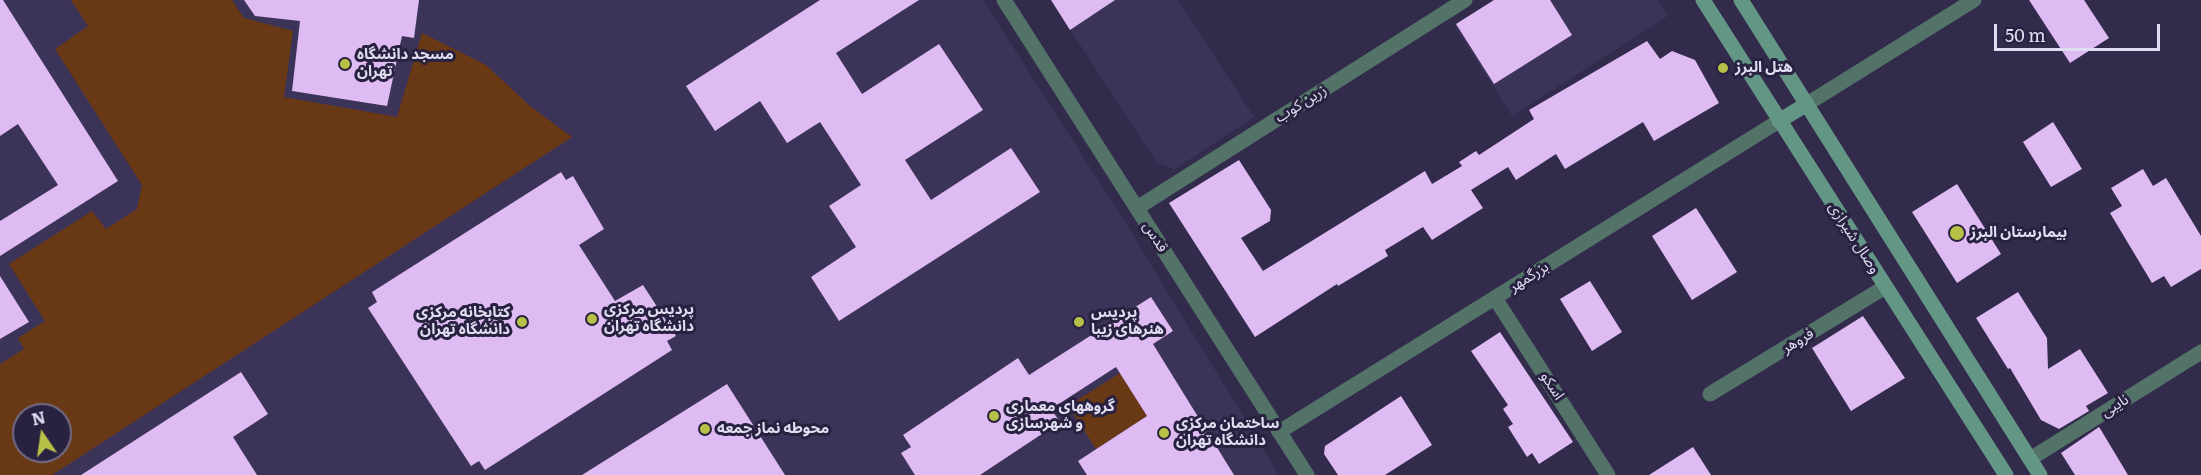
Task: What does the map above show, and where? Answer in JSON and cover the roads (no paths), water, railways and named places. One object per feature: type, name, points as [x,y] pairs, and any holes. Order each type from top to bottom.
[{"type":"main road","name":"وصال شیرازی","points":[[1703,0],[2006,475]]},
{"type":"main road","name":"وصال شیرازی","points":[[1741,0],[2040,475]]},
{"type":"main road","points":[[1779,121],[1807,104]]},
{"type":"street","name":"قدس","points":[[1004,0],[1307,475]]},
{"type":"street","name":"زرین کوب","points":[[1137,208],[1465,0]]},
{"type":"street","points":[[1807,104],[1974,0]]},
{"type":"street","name":"بزرگمهر","points":[[1279,432],[1779,121]]},
{"type":"street","name":"فروهر","points":[[1710,394],[1885,287]]},
{"type":"street","name":"اسکو","points":[[1495,298],[1608,475]]},
{"type":"street","name":"نایبی","points":[[2030,459],[2201,352]]},
{"type":"place","name":"مسجد دانشگاه تهران","points":[[345,64]]},
{"type":"place","name":"هتل البرز","points":[[1723,68]]},
{"type":"place","name":"بیمارستان البرز","points":[[1957,233]]},
{"type":"place","name":"پردیس مرکزی دانشگاه‌ تهران","points":[[592,319]]},
{"type":"place","name":"کتابخانه مرکزی دانشگاه تهران","points":[[522,322]]},
{"type":"place","name":"پردیس هنرهای زیبا","points":[[1079,322]]},
{"type":"place","name":"گروههای معماری و شهرسازی","points":[[994,416]]},
{"type":"place","name":"محوطه نماز جمعه","points":[[705,429]]},
{"type":"place","name":"ساختمان مرکزی دانشگاه تهران","points":[[1164,433]]}]
